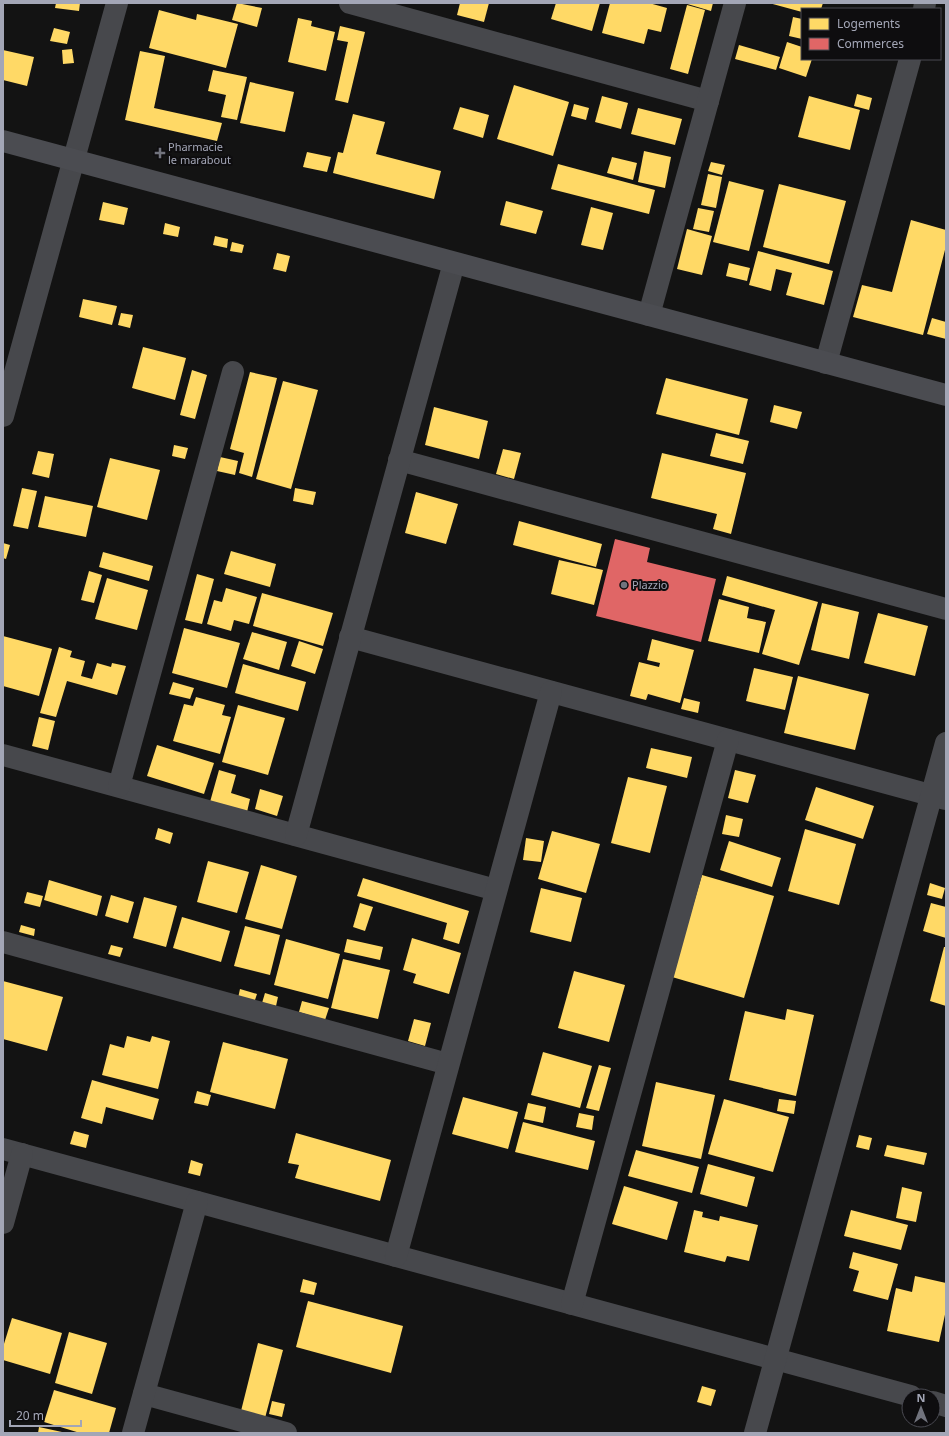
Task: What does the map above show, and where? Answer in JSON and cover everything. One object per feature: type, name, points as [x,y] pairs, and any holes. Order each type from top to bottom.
[{"type":"main road","points":[[3,141],[946,395]]},
{"type":"street","points":[[3,414],[117,3]]},
{"type":"street","points":[[350,3],[708,101]]},
{"type":"street","points":[[649,315],[735,3]]},
{"type":"street","points":[[826,363],[910,60]]},
{"type":"street","points":[[296,835],[454,263]]},
{"type":"street","points":[[118,786],[233,372]]},
{"type":"street","points":[[399,460],[946,609]]},
{"type":"street","points":[[350,637],[939,797]]},
{"type":"street","points":[[396,1256],[551,692]]},
{"type":"street","points":[[572,1304],[728,740]]},
{"type":"street","points":[[756,1433],[776,1359],[939,797],[946,743]]},
{"type":"street","points":[[3,755],[496,890]]},
{"type":"street","points":[[3,942],[448,1064]]},
{"type":"street","points":[[3,1223],[12,1151],[901,1393]]},
{"type":"street","points":[[133,1433],[197,1202]]},
{"type":"street","points":[[144,1394],[286,1433]]},
{"type":"building: Logements","points":[[56,3],[80,3],[79,11],[55,8]]},
{"type":"building: Logements","points":[[237,3],[262,8],[257,27],[232,20]]},
{"type":"building: Logements","points":[[460,3],[489,3],[484,22],[457,15]]},
{"type":"building: Logements","points":[[556,3],[600,3],[592,31],[551,19]]},
{"type":"building: Logements","points":[[610,3],[649,3],[667,8],[661,32],[648,29],[644,44],[602,33]]},
{"type":"building: Logements","points":[[684,3],[713,3],[711,11]]},
{"type":"building: Logements","points":[[769,3],[823,3],[821,8],[801,8],[801,12]]},
{"type":"building: Logements","points":[[687,5],[705,10],[688,74],[670,69]]},
{"type":"building: Logements","points":[[159,10],[196,20],[197,14],[238,24],[226,68],[149,48]]},
{"type":"building: Logements","points":[[793,17],[801,19],[801,39],[789,36]]},
{"type":"building: Logements","points":[[298,18],[312,21],[311,26],[335,32],[326,71],[288,62]]},
{"type":"building: Logements","points":[[340,26],[365,32],[348,103],[335,100],[348,42],[337,40]]},
{"type":"building: Logements","points":[[54,28],[70,32],[67,44],[50,41]]},
{"type":"building: Logements","points":[[787,42],[801,47],[801,60],[812,60],[806,77],[779,68]]},
{"type":"building: Logements","points":[[739,45],[780,57],[776,70],[735,59]]},
{"type":"building: Logements","points":[[72,49],[74,63],[63,64],[62,50]]},
{"type":"building: Logements","points":[[3,50],[34,57],[27,86],[3,80]]},
{"type":"building: Logements","points":[[140,51],[165,56],[154,108],[222,123],[217,141],[125,120]]},
{"type":"building: Logements","points":[[213,70],[247,77],[237,120],[221,117],[226,95],[208,91]]},
{"type":"building: Logements","points":[[250,82],[294,92],[285,132],[240,123]]},
{"type":"building: Logements","points":[[514,85],[569,102],[553,156],[497,139]]},
{"type":"building: Logements","points":[[857,94],[872,98],[869,110],[854,106]]},
{"type":"building: Logements","points":[[602,96],[628,103],[621,129],[595,122]]},
{"type":"building: Logements","points":[[809,96],[860,110],[850,150],[798,137]]},
{"type":"building: Logements","points":[[574,104],[589,108],[586,120],[571,116]]},
{"type":"building: Logements","points":[[460,107],[489,115],[483,138],[453,129]]},
{"type":"building: Logements","points":[[638,108],[682,119],[675,145],[631,134]]},
{"type":"building: Logements","points":[[353,114],[385,122],[376,154],[441,171],[434,199],[333,173],[338,152],[343,153]]},
{"type":"building: Logements","points":[[644,151],[671,157],[665,188],[638,182]]},
{"type":"building: Logements","points":[[307,152],[331,157],[327,172],[303,167]]},
{"type":"building: Logements","points":[[612,157],[637,163],[633,180],[607,173]]},
{"type":"building: Logements","points":[[711,162],[725,165],[722,175],[708,171]]},
{"type":"building: Logements","points":[[558,164],[655,190],[649,214],[551,189]]},
{"type":"building: Logements","points":[[708,174],[722,177],[716,208],[701,205]]},
{"type":"building: Logements","points":[[729,181],[764,190],[749,251],[713,242]]},
{"type":"building: Logements","points":[[779,184],[846,201],[829,264],[763,247]]},
{"type":"building: Logements","points":[[506,201],[543,211],[536,234],[500,225]]},
{"type":"building: Logements","points":[[103,202],[128,208],[124,225],[99,220]]},
{"type":"building: Logements","points":[[591,207],[613,213],[603,250],[581,245]]},
{"type":"building: Logements","points":[[698,208],[714,211],[709,232],[693,229]]},
{"type":"building: Logements","points":[[911,220],[946,230],[946,246],[923,335],[853,317],[862,285],[892,292]]},
{"type":"building: Logements","points":[[165,223],[180,227],[178,237],[163,234]]},
{"type":"building: Logements","points":[[687,229],[712,236],[702,275],[677,269]]},
{"type":"building: Logements","points":[[215,236],[228,239],[227,248],[213,245]]},
{"type":"building: Logements","points":[[232,242],[244,245],[242,253],[230,251]]},
{"type":"building: Logements","points":[[758,251],[833,271],[824,305],[786,295],[792,273],[776,269],[771,291],[749,285]]},
{"type":"building: Logements","points":[[277,253],[290,256],[286,272],[273,269]]},
{"type":"building: Logements","points":[[729,263],[750,268],[747,281],[726,276]]},
{"type":"building: Logements","points":[[83,299],[117,306],[112,325],[79,317]]},
{"type":"building: Logements","points":[[121,313],[133,315],[130,328],[118,325]]},
{"type":"building: Logements","points":[[932,318],[946,322],[946,339],[927,334]]},
{"type":"building: Logements","points":[[143,347],[186,358],[175,400],[132,388]]},
{"type":"building: Logements","points":[[192,370],[207,375],[195,419],[180,415]]},
{"type":"building: Logements","points":[[250,372],[277,378],[252,477],[239,473],[244,453],[230,449]]},
{"type":"building: Logements","points":[[666,378],[748,399],[739,435],[656,414]]},
{"type":"building: Logements","points":[[283,381],[318,390],[291,489],[256,479]]},
{"type":"building: Logements","points":[[774,405],[802,412],[797,429],[770,422]]},
{"type":"building: Logements","points":[[434,407],[488,421],[479,459],[425,445]]},
{"type":"building: Logements","points":[[716,433],[749,441],[743,464],[710,456]]},
{"type":"building: Logements","points":[[174,445],[188,448],[185,459],[172,456]]},
{"type":"building: Logements","points":[[503,449],[521,453],[514,479],[496,474]]},
{"type":"building: Logements","points":[[38,451],[54,454],[49,478],[32,474]]},
{"type":"building: Logements","points":[[662,453],[746,473],[731,534],[713,529],[717,514],[651,498]]},
{"type":"building: Logements","points":[[220,457],[238,461],[235,475],[217,471]]},
{"type":"building: Logements","points":[[110,458],[160,470],[147,520],[97,507]]},
{"type":"building: Logements","points":[[22,488],[37,491],[28,529],[13,526]]},
{"type":"building: Logements","points":[[295,488],[316,492],[313,505],[293,501]]},
{"type":"building: Logements","points":[[416,492],[458,504],[446,544],[405,533]]},
{"type":"building: Logements","points":[[45,496],[93,506],[86,537],[38,527]]},
{"type":"building: Logements","points":[[519,521],[602,544],[596,567],[513,545]]},
{"type":"building: Logements","points":[[3,543],[10,545],[6,559],[3,558]]},
{"type":"building: Logements","points":[[231,551],[276,564],[270,587],[224,574]]},
{"type":"building: Logements","points":[[103,552],[153,566],[149,581],[99,567]]},
{"type":"building: Logements","points":[[559,560],[603,570],[594,605],[551,594]]},
{"type":"building: Logements","points":[[89,571],[102,575],[94,603],[81,600]]},
{"type":"building: Logements","points":[[197,574],[214,579],[202,624],[185,620]]},
{"type":"building: Logements","points":[[727,576],[818,602],[799,665],[762,654],[775,610],[722,595]]},
{"type":"building: Logements","points":[[107,578],[148,590],[137,630],[95,619]]},
{"type":"building: Logements","points":[[226,588],[257,597],[249,624],[234,620],[231,631],[207,624],[214,600],[222,602]]},
{"type":"building: Logements","points":[[262,593],[333,613],[323,646],[253,626]]},
{"type":"building: Logements","points":[[719,599],[749,607],[747,618],[766,622],[759,653],[708,641]]},
{"type":"building: Logements","points":[[822,603],[859,612],[849,659],[811,650]]},
{"type":"building: Logements","points":[[878,613],[928,626],[915,676],[864,663]]},
{"type":"building: Logements","points":[[184,628],[240,643],[227,688],[172,673]]},
{"type":"building: Logements","points":[[252,632],[287,642],[279,670],[243,659]]},
{"type":"building: Logements","points":[[3,636],[52,649],[39,696],[3,686]]},
{"type":"building: Logements","points":[[652,639],[694,650],[680,703],[648,694],[646,700],[630,696],[639,662],[659,667],[660,663],[647,660]]},
{"type":"building: Logements","points":[[299,641],[323,649],[315,674],[291,666]]},
{"type":"building: Logements","points":[[59,647],[72,651],[70,657],[85,661],[81,676],[92,679],[97,663],[111,667],[112,663],[126,666],[117,695],[67,681],[56,717],[40,713]]},
{"type":"building: Logements","points":[[243,664],[306,682],[298,711],[235,693]]},
{"type":"building: Logements","points":[[754,668],[793,677],[785,710],[746,701]]},
{"type":"building: Logements","points":[[798,676],[869,694],[855,750],[784,733]]},
{"type":"building: Logements","points":[[173,682],[194,688],[190,699],[169,694]]},
{"type":"building: Logements","points":[[196,697],[225,705],[222,715],[231,717],[220,754],[173,741],[184,704],[193,706]]},
{"type":"building: Logements","points":[[684,698],[700,702],[698,713],[681,709]]},
{"type":"building: Logements","points":[[238,705],[285,718],[268,775],[222,762]]},
{"type":"building: Logements","points":[[39,717],[55,721],[48,750],[32,746]]},
{"type":"building: Logements","points":[[157,745],[214,763],[204,794],[147,776]]},
{"type":"building: Logements","points":[[651,748],[692,757],[687,778],[646,768]]},
{"type":"building: Logements","points":[[219,770],[236,775],[231,793],[250,799],[247,812],[210,802]]},
{"type":"building: Logements","points":[[735,770],[756,775],[748,803],[728,798]]},
{"type":"building: Logements","points":[[628,777],[667,786],[650,853],[611,843]]},
{"type":"building: Logements","points":[[816,787],[874,806],[863,839],[805,820]]},
{"type":"building: Logements","points":[[260,789],[283,796],[277,816],[255,809]]},
{"type":"building: Logements","points":[[726,815],[743,819],[739,837],[722,834]]},
{"type":"building: Logements","points":[[158,828],[173,833],[170,844],[155,839]]},
{"type":"building: Logements","points":[[805,829],[856,844],[839,905],[788,891]]},
{"type":"building: Logements","points":[[552,831],[600,844],[586,893],[538,879]]},
{"type":"building: Logements","points":[[526,838],[544,841],[541,862],[523,860]]},
{"type":"building: Logements","points":[[729,841],[781,858],[772,887],[720,870]]},
{"type":"building: Logements","points":[[208,861],[249,872],[237,913],[197,902]]},
{"type":"building: Logements","points":[[261,865],[297,876],[282,929],[245,919]]},
{"type":"building: Logements","points":[[702,875],[774,896],[744,998],[672,977]]},
{"type":"building: Logements","points":[[363,878],[469,911],[459,944],[443,939],[447,923],[357,896]]},
{"type":"building: Logements","points":[[49,880],[102,896],[97,916],[44,900]]},
{"type":"building: Logements","points":[[930,883],[945,888],[942,899],[927,895]]},
{"type":"building: Logements","points":[[541,888],[582,898],[571,942],[530,932]]},
{"type":"building: Logements","points":[[27,892],[43,896],[40,907],[24,903]]},
{"type":"building: Logements","points":[[111,895],[134,902],[128,923],[105,916]]},
{"type":"building: Logements","points":[[144,897],[177,906],[166,947],[133,938]]},
{"type":"building: Logements","points":[[360,903],[373,907],[365,931],[353,927]]},
{"type":"building: Logements","points":[[931,903],[946,907],[946,938],[923,931]]},
{"type":"building: Logements","points":[[182,917],[230,931],[221,962],[173,948]]},
{"type":"building: Logements","points":[[21,925],[35,929],[34,936],[19,932]]},
{"type":"building: Logements","points":[[245,926],[280,935],[270,975],[234,966]]},
{"type":"building: Logements","points":[[412,938],[461,953],[449,994],[413,983],[416,974],[403,970]]},
{"type":"building: Logements","points":[[286,939],[340,954],[328,999],[274,985]]},
{"type":"building: Logements","points":[[347,939],[383,947],[380,960],[344,952]]},
{"type":"building: Logements","points":[[111,945],[123,948],[120,957],[108,954]]},
{"type":"building: Logements","points":[[944,947],[946,947],[946,1006],[930,1001]]},
{"type":"building: Logements","points":[[343,959],[390,970],[378,1019],[331,1008]]},
{"type":"building: Logements","points":[[574,971],[625,985],[609,1042],[558,1028]]},
{"type":"building: Logements","points":[[3,981],[63,997],[47,1051],[3,1039]]},
{"type":"building: Logements","points":[[240,989],[257,994],[254,1003],[238,998]]},
{"type":"building: Logements","points":[[265,993],[278,997],[276,1006],[262,1003]]},
{"type":"building: Logements","points":[[302,1001],[329,1008],[325,1020],[299,1012]]},
{"type":"building: Logements","points":[[787,1009],[814,1015],[796,1096],[729,1080],[745,1011],[785,1020]]},
{"type":"building: Logements","points":[[414,1019],[431,1023],[425,1046],[408,1041]]},
{"type":"building: Logements","points":[[127,1036],[150,1042],[152,1036],[170,1041],[158,1089],[102,1075],[110,1044],[124,1048]]},
{"type":"building: Logements","points":[[223,1042],[288,1059],[275,1109],[210,1092]]},
{"type":"building: Logements","points":[[543,1052],[592,1066],[580,1108],[531,1095]]},
{"type":"building: Logements","points":[[599,1065],[611,1068],[599,1111],[586,1108]]},
{"type":"building: Logements","points":[[92,1080],[159,1099],[153,1120],[106,1107],[102,1124],[81,1118]]},
{"type":"building: Logements","points":[[656,1082],[715,1095],[701,1159],[642,1146]]},
{"type":"building: Logements","points":[[197,1091],[211,1095],[208,1106],[194,1103]]},
{"type":"building: Logements","points":[[463,1097],[518,1112],[508,1149],[452,1134]]},
{"type":"building: Logements","points":[[724,1099],[789,1117],[773,1172],[708,1154]]},
{"type":"building: Logements","points":[[779,1099],[796,1101],[794,1114],[777,1111]]},
{"type":"building: Logements","points":[[528,1103],[546,1107],[543,1123],[524,1119]]},
{"type":"building: Logements","points":[[579,1113],[594,1116],[592,1130],[576,1127]]},
{"type":"building: Logements","points":[[523,1122],[595,1141],[588,1170],[515,1152]]},
{"type":"building: Logements","points":[[74,1131],[89,1135],[86,1148],[70,1144]]},
{"type":"building: Logements","points":[[296,1133],[391,1160],[380,1201],[295,1178],[299,1165],[288,1163]]},
{"type":"building: Logements","points":[[859,1135],[872,1138],[869,1150],[856,1147]]},
{"type":"building: Logements","points":[[887,1145],[927,1153],[924,1165],[884,1156]]},
{"type":"building: Logements","points":[[636,1150],[699,1167],[692,1193],[628,1176]]},
{"type":"building: Logements","points":[[191,1160],[203,1164],[200,1176],[188,1173]]},
{"type":"building: Logements","points":[[708,1164],[755,1177],[747,1207],[700,1194]]},
{"type":"building: Logements","points":[[624,1186],[678,1202],[667,1240],[612,1224]]},
{"type":"building: Logements","points":[[902,1187],[922,1192],[916,1222],[896,1218]]},
{"type":"building: Logements","points":[[694,1210],[703,1212],[702,1217],[719,1221],[720,1216],[758,1225],[749,1261],[727,1256],[725,1262],[684,1252]]},
{"type":"building: Logements","points":[[851,1210],[908,1225],[901,1250],[844,1236]]},
{"type":"building: Logements","points":[[853,1252],[898,1264],[888,1300],[853,1291],[859,1271],[849,1268]]},
{"type":"building: Logements","points":[[915,1276],[946,1283],[946,1310],[939,1342],[887,1331],[896,1288],[912,1292]]},
{"type":"building: Logements","points":[[303,1279],[317,1283],[314,1295],[300,1292]]},
{"type":"building: Logements","points":[[308,1301],[403,1326],[391,1373],[296,1347]]},
{"type":"building: Logements","points":[[12,1318],[62,1333],[50,1374],[3,1360],[3,1347]]},
{"type":"building: Logements","points":[[69,1332],[107,1343],[92,1394],[55,1383]]},
{"type":"building: Logements","points":[[258,1343],[283,1350],[265,1418],[241,1411]]},
{"type":"building: Logements","points":[[702,1386],[716,1390],[711,1406],[697,1402]]},
{"type":"building: Logements","points":[[54,1390],[116,1408],[109,1433],[80,1433],[44,1422]]},
{"type":"building: Logements","points":[[272,1401],[285,1404],[282,1417],[269,1414]]},
{"type":"building: Logements","points":[[39,1427],[62,1432],[62,1433],[38,1433]]},
{"type":"building: Commerces","points":[[615,539],[650,548],[647,562],[716,579],[701,642],[596,616]]},
{"type":"place","name":"Pharmacie le marabout","points":[[160,153]]},
{"type":"place","name":"Plazzio","points":[[624,585]]}]
